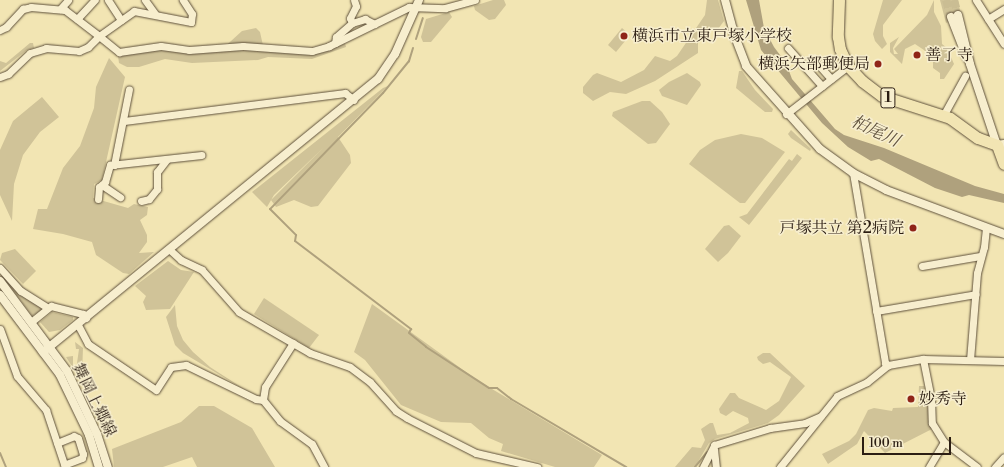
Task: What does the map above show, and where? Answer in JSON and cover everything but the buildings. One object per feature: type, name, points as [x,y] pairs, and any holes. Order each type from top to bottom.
[{"type":"highway","name":"1","points":[[839,0],[838,38],[848,66],[872,90],[882,96],[943,116],[978,138],[1000,144]]},
{"type":"highway","points":[[1000,144],[1004,164]]},
{"type":"street","points":[[51,0],[56,8]]},
{"type":"street","points":[[56,8],[68,0]]},
{"type":"street","points":[[77,19],[95,0]]},
{"type":"street","points":[[108,0],[121,20]]},
{"type":"street","points":[[145,0],[155,14]]},
{"type":"street","points":[[0,77],[8,74],[30,53],[46,48],[79,51],[88,47],[99,36],[134,11],[191,22],[192,14],[183,0]]},
{"type":"street","points":[[352,23],[350,18],[356,6],[354,0]]},
{"type":"street","points":[[0,30],[24,9],[56,8],[77,19],[120,52],[161,46],[189,50],[243,46],[312,51],[335,43],[418,3],[445,8],[475,0]]},
{"type":"street","points":[[725,0],[734,34],[746,66],[789,111],[820,149],[853,173],[886,190],[1004,234]]},
{"type":"street","points":[[976,0],[1003,40]]},
{"type":"street","points":[[43,352],[378,79],[389,64],[418,3]]},
{"type":"street","points":[[988,19],[1004,9]]},
{"type":"street","points":[[954,16],[1000,144]]},
{"type":"street","points":[[335,43],[336,37],[352,23],[365,19],[375,24]]},
{"type":"street","points":[[788,48],[821,87]]},
{"type":"street","points":[[815,61],[831,79]]},
{"type":"street","points":[[789,111],[848,66]]},
{"type":"street","points":[[943,116],[966,76]]},
{"type":"street","points":[[114,165],[124,121],[129,89]]},
{"type":"street","points":[[124,121],[345,93],[354,100]]},
{"type":"street","points":[[98,199],[100,187],[110,165],[201,155]]},
{"type":"street","points":[[141,201],[149,199],[157,189],[157,172],[167,159]]},
{"type":"street","points":[[853,173],[885,363],[888,365]]},
{"type":"street","points":[[102,185],[120,197]]},
{"type":"street","points":[[970,360],[980,256],[986,227]]},
{"type":"street","points":[[170,250],[181,260],[202,270],[239,312],[319,358],[350,367],[384,396],[396,411],[445,439],[476,453],[537,467]]},
{"type":"street","points":[[922,266],[980,256]]},
{"type":"street","points":[[0,268],[21,291],[47,307]]},
{"type":"street","name":"舞岡上郷線","points":[[0,281],[50,347],[81,396],[108,467]]},
{"type":"street","points":[[876,311],[976,294]]},
{"type":"street","name":"舞岡上郷線","points":[[0,295],[43,352],[73,398],[99,467]]},
{"type":"street","points":[[31,322],[47,307],[54,306],[83,314],[86,318]]},
{"type":"street","points":[[78,325],[88,344],[156,390],[170,367],[186,365],[256,399],[263,400],[280,421],[312,444],[324,467]]},
{"type":"street","points":[[0,329],[17,376],[46,410],[57,443],[65,466],[82,458],[83,454],[78,438],[74,436],[57,443]]},
{"type":"street","points":[[263,400],[266,387],[293,343]]},
{"type":"street","points":[[923,359],[931,399],[930,419],[944,442],[977,467]]},
{"type":"street","points":[[780,467],[837,396],[867,382],[888,365],[923,359],[1004,361]]},
{"type":"street","points":[[703,467],[714,445],[770,428],[805,423],[822,415]]},
{"type":"street","points":[[929,467],[944,442]]},
{"type":"street","points":[[714,445],[716,467]]},
{"type":"street","points":[[998,466],[1004,457]]},
{"type":"shaded area","points":[[493,0],[504,0],[506,5],[495,19],[489,20],[475,10],[474,6]]},
{"type":"shaded area","points":[[707,0],[718,0],[724,21],[718,29],[711,28],[698,39],[698,53],[655,81],[626,94],[610,92],[593,101],[583,93],[583,87],[593,75],[597,73],[621,82],[644,70],[655,56],[670,61],[677,56],[705,15]]},
{"type":"shaded area","points":[[746,0],[759,0],[764,28],[774,47],[786,63],[792,79],[835,129],[844,135],[884,148],[975,186],[1004,194],[1004,203],[969,195],[962,197],[935,188],[879,159],[871,161],[848,147],[822,123],[761,50]]},
{"type":"shaded area","points":[[883,0],[902,0],[883,25],[883,36],[887,44],[882,49],[875,41],[873,34]]},
{"type":"shaded area","points":[[934,0],[934,12],[941,26],[942,44],[947,48],[954,64],[944,79],[940,79],[940,73],[933,68],[933,61],[924,50],[915,44],[905,49],[902,64],[890,52],[890,43],[899,37],[893,48],[894,54],[898,54],[894,49],[927,15]]},
{"type":"shaded area","points":[[940,0],[958,0],[961,16],[946,23]]},
{"type":"shaded area","points":[[449,12],[452,17],[431,42],[423,42],[421,37],[426,19]]},
{"type":"shaded area","points":[[256,28],[260,32],[264,50],[297,54],[317,52],[345,43],[346,47],[312,59],[268,57],[258,60],[192,63],[165,59],[139,67],[127,67],[119,63],[118,56],[121,55],[159,50],[189,53],[220,51],[242,31]]},
{"type":"shaded area","points":[[622,28],[630,35],[616,52],[608,45]]},
{"type":"shaded area","points":[[30,43],[33,43],[34,48],[27,50],[0,71],[0,61],[6,63]]},
{"type":"shaded area","points":[[109,58],[125,77],[102,180],[94,184],[93,198],[128,208],[134,204],[148,207],[147,215],[140,220],[147,235],[147,242],[139,253],[154,252],[129,274],[123,273],[96,255],[92,242],[63,234],[33,229],[38,209],[47,209],[63,168],[80,146],[94,108],[96,87]]},
{"type":"shaded area","points":[[739,71],[742,71],[755,90],[773,109],[772,112],[765,112],[736,88]]},
{"type":"shaded area","points":[[687,73],[700,82],[701,85],[687,105],[662,96],[659,90],[669,82]]},
{"type":"shaded area","points":[[388,86],[338,137],[350,155],[351,163],[318,206],[311,207],[294,200],[276,207],[271,200],[267,207],[252,192],[383,88]],"holes":[[[323,148],[271,200],[274,195]]]},
{"type":"shaded area","points":[[42,97],[59,117],[40,132],[23,155],[14,184],[12,221],[0,195],[0,150],[13,121]]},
{"type":"shaded area","points":[[642,101],[650,101],[662,112],[670,124],[656,143],[648,144],[612,116],[613,112]]},
{"type":"shaded area","points":[[791,130],[811,149],[810,151],[791,138],[788,134]]},
{"type":"shaded area","points":[[741,134],[762,138],[785,152],[745,203],[740,203],[689,164],[700,150],[715,140]]},
{"type":"shaded area","points":[[797,154],[802,158],[749,225],[739,217],[747,214],[789,159],[792,161]]},
{"type":"shaded area","points":[[729,225],[741,236],[728,253],[718,262],[705,249],[724,226]]},
{"type":"shaded area","points":[[15,249],[36,271],[23,284],[0,260],[2,253]]},
{"type":"shaded area","points":[[168,261],[181,270],[194,272],[170,309],[146,310],[143,302],[146,296],[135,286]]},
{"type":"shaded area","points":[[0,273],[25,297],[39,305],[42,310],[32,316]]},
{"type":"shaded area","points":[[264,298],[319,335],[309,348],[254,314]]},
{"type":"shaded area","points":[[372,304],[477,380],[602,455],[594,467],[555,467],[501,451],[503,444],[489,438],[471,423],[441,422],[401,405],[365,360],[354,352]]},
{"type":"shaded area","points":[[175,305],[177,326],[183,340],[193,352],[210,367],[247,391],[183,353],[175,345],[166,317]]},
{"type":"shaded area","points":[[52,312],[73,317],[73,320],[60,330],[49,332],[40,322]]},
{"type":"shaded area","points":[[75,342],[83,348],[82,375],[79,377],[66,357],[73,356],[73,365],[79,371],[77,363],[79,349],[76,349]]},
{"type":"shaded area","points":[[763,353],[770,353],[805,386],[779,415],[768,423],[715,439],[709,443],[695,467],[675,467],[692,447],[701,448],[705,440],[701,429],[710,423],[713,423],[717,435],[730,433],[749,423],[748,418],[733,411],[726,416],[720,413],[719,409],[730,393],[735,393],[739,398],[766,410],[779,401],[791,377],[770,362],[763,364],[758,360],[757,357]]},
{"type":"shaded area","points":[[919,386],[924,386],[928,396],[928,419],[932,429],[885,453],[864,431],[857,444],[828,464],[822,454],[849,441],[856,434],[868,410],[874,408],[892,411],[893,408],[918,407]]},
{"type":"shaded area","points":[[199,406],[214,406],[252,428],[275,467],[197,467],[192,457],[163,467],[114,467],[112,449],[181,422]]},
{"type":"waterway","points":[[416,39],[423,18]]},
{"type":"waterway","points":[[413,48],[409,61],[383,93],[270,209],[296,235],[295,241],[411,329],[409,333],[426,347],[489,388],[497,388],[511,399],[626,467]]},
{"type":"waterway","points":[[695,467],[707,452]]},
{"type":"waterway","points":[[0,453],[6,467]]},
{"type":"tunnel","points":[[946,0],[951,17]]},
{"type":"tunnel","points":[[954,0],[958,15]]},
{"type":"place","name":"横浜市立東戸塚小学校","points":[[624,36]]},
{"type":"place","name":"善了寺","points":[[917,55]]},
{"type":"place","name":"横浜矢部郵便局","points":[[878,64]]},
{"type":"place","name":"戸塚共立 第2病院","points":[[913,228]]},
{"type":"place","name":"妙秀寺","points":[[911,399]]},
{"type":"water label","name":"柏尾川","points":[[875,132]]}]
